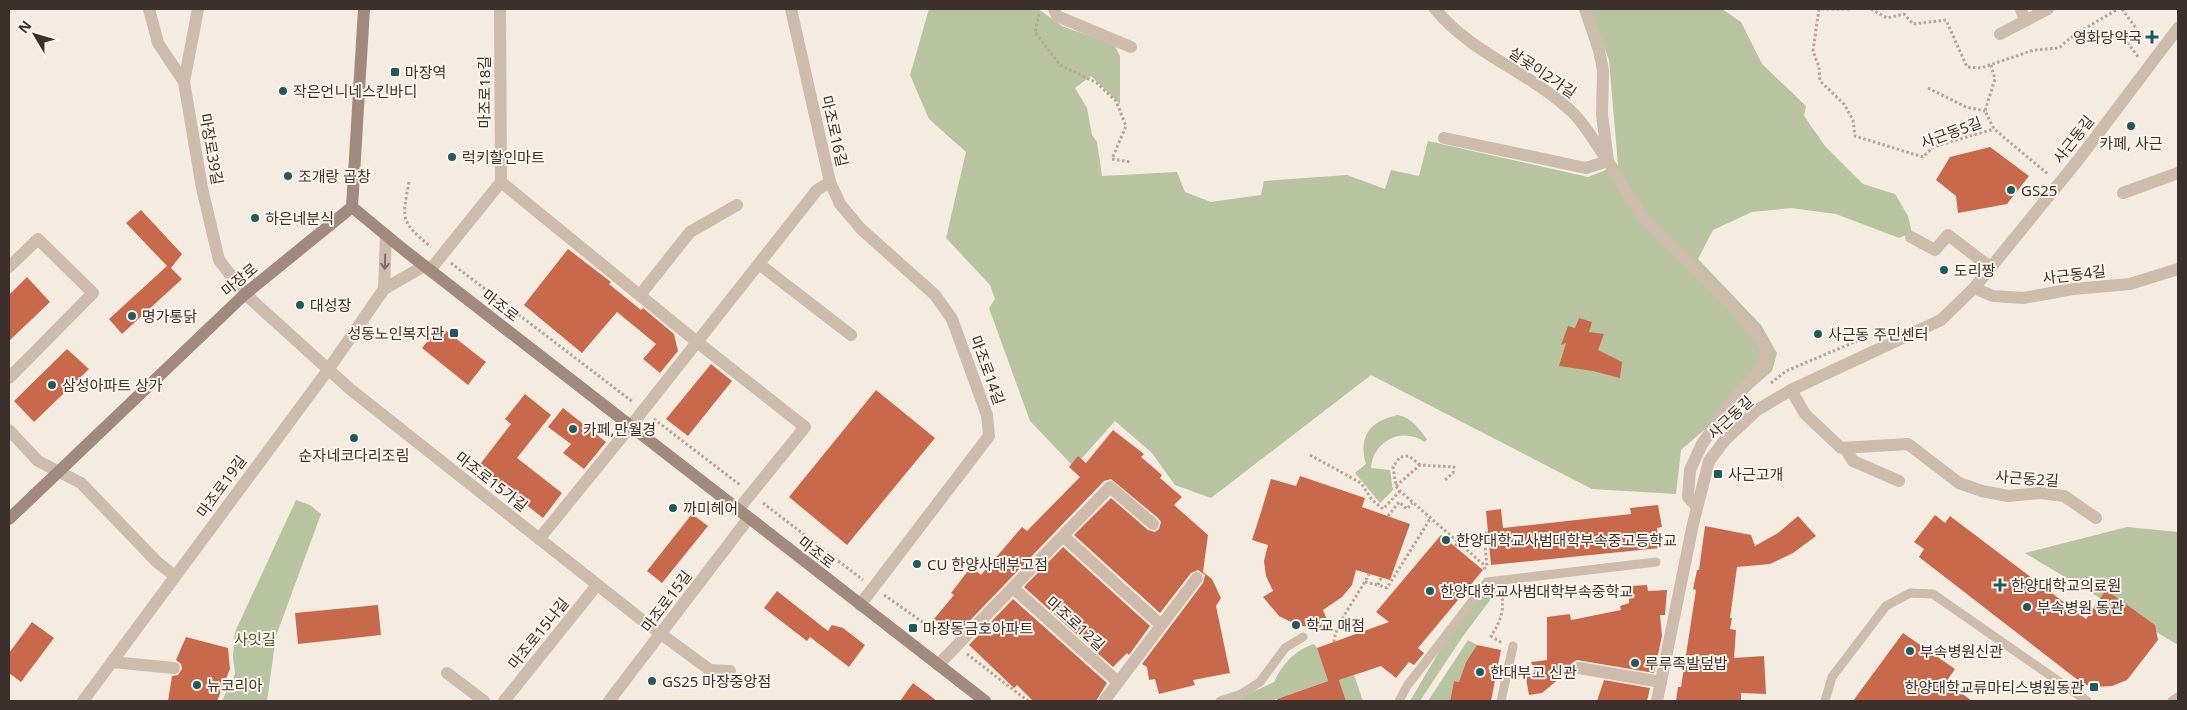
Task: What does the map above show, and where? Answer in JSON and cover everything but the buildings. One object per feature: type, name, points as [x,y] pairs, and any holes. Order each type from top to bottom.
[{"type":"main road","points":[[352,207],[364,9]]},
{"type":"main road","name":"마조로","points":[[352,207],[737,511],[985,701]]},
{"type":"main road","name":"마장로","points":[[9,519],[245,294],[352,207]]},
{"type":"street","name":"마장로39길","points":[[149,9],[158,42],[184,82],[202,188],[219,260],[245,294]]},
{"type":"street","points":[[184,82],[198,9]]},
{"type":"street","name":"마조로18길","points":[[500,9],[500,182]]},
{"type":"street","name":"마조로16길","points":[[630,427],[817,190],[830,182],[792,9]]},
{"type":"street","points":[[1054,9],[1057,16],[1131,47]]},
{"type":"street","name":"살곶이2가길","points":[[1435,9],[1473,45],[1546,90],[1573,113],[1608,161],[1642,217],[1726,299],[1751,326],[1765,347],[1766,360],[1762,368],[1732,403],[1702,444],[1690,470],[1688,497],[1697,507]]},
{"type":"street","points":[[1444,138],[1586,168],[1608,161],[1602,115],[1602,71],[1599,50],[1585,9]]},
{"type":"street","points":[[2000,34],[2023,15],[2048,9]]},
{"type":"street","name":"사근동길","points":[[1657,701],[1697,507],[1709,461],[1725,440],[1757,410],[1790,390],[1941,320],[1974,288],[2059,184],[2178,28]]},
{"type":"street","points":[[2123,193],[2178,173]]},
{"type":"street","points":[[386,235],[384,289],[427,268],[441,256],[500,182],[805,427],[737,511]]},
{"type":"street","name":"마조로14길","points":[[830,182],[840,204],[860,229],[936,295],[952,319],[988,415],[989,436],[860,606]]},
{"type":"street","points":[[640,295],[690,232],[737,205]]},
{"type":"street","points":[[1911,237],[1935,250],[1948,235],[1990,267]]},
{"type":"street","points":[[9,267],[38,239],[93,293],[9,378]]},
{"type":"street","points":[[759,264],[851,335]]},
{"type":"street","name":"사근동4길","points":[[1974,288],[1993,296],[2023,298],[2073,289],[2130,284],[2178,269]]},
{"type":"street","name":"마조로19길","points":[[83,701],[328,370],[384,289]]},
{"type":"street","name":"마조로15가길","points":[[245,294],[328,370],[661,635],[710,670],[730,671]]},
{"type":"street","points":[[1790,390],[1805,414],[1841,448],[1845,448],[1854,461],[1899,481]]},
{"type":"street","points":[[539,539],[630,427]]},
{"type":"street","points":[[9,430],[38,461],[80,483],[157,562],[176,576]]},
{"type":"street","name":"사근동2길","points":[[1845,448],[1908,444],[1959,483],[1982,491],[2008,496],[2040,493],[2064,496],[2096,518]]},
{"type":"street","points":[[938,665],[1110,487],[1153,524]]},
{"type":"street","name":"마조로15길","points":[[609,701],[748,519]]},
{"type":"street","points":[[1063,536],[1161,625]]},
{"type":"street","points":[[1104,701],[1196,578]]},
{"type":"street","name":"마조로15나길","points":[[504,701],[597,585]]},
{"type":"street","name":"마조로12길","points":[[1013,588],[1118,682]]},
{"type":"street","points":[[112,662],[174,668]]},
{"type":"street","points":[[1579,668],[1661,682]]},
{"type":"street","points":[[447,673],[484,701]]},
{"type":"lane","points":[[1399,701],[1407,686],[1487,582],[1656,562]]},
{"type":"lane","points":[[1825,701],[1832,677],[1886,606],[1910,593],[1933,594],[2087,701]]},
{"type":"lane","points":[[1220,701],[1241,694],[1260,682],[1285,648],[1303,637]]},
{"type":"lane","points":[[1502,701],[1513,646]]},
{"type":"lane","points":[[2172,701],[2178,697]]},
{"type":"path","points":[[1041,9],[1035,32],[1060,65],[1097,83],[1116,101],[1126,126],[1112,159],[1130,162]]},
{"type":"path","points":[[1819,9],[1848,9]]},
{"type":"path","name":"사근동5길","points":[[1819,9],[1813,51],[1819,68],[1820,81],[1844,104],[1852,120],[1855,136],[1923,157],[1933,147],[1994,129],[2059,184]]},
{"type":"path","points":[[1871,9],[1887,18],[1904,14],[1913,24],[1946,20],[1967,67],[1981,68],[2034,50],[2059,48],[2074,35],[2120,9],[2136,28],[2128,43],[2147,70]]},
{"type":"path","points":[[1991,65],[1995,79],[1984,111],[1994,129]]},
{"type":"path","points":[[1928,88],[1966,107],[1984,111]]},
{"type":"path","points":[[409,182],[403,213],[406,223],[441,256],[873,588],[957,646],[1028,701]]},
{"type":"path","points":[[1310,455],[1361,483],[1372,500],[1383,509],[1400,491]]},
{"type":"path","points":[[1444,481],[1453,473],[1454,466],[1420,465],[1409,456],[1400,457],[1393,466],[1396,486],[1400,491],[1484,565],[1487,582]]},
{"type":"path","points":[[1396,486],[1420,465]]},
{"type":"path","points":[[1388,516],[1399,502],[1407,509],[1412,503]]},
{"type":"path","points":[[1365,582],[1387,588],[1430,519]]},
{"type":"path","points":[[1455,546],[1465,536],[1486,533],[1487,568]]},
{"type":"path","points":[[1334,642],[1334,633],[1369,574]]},
{"type":"path","points":[[1378,585],[1381,578]]},
{"type":"path","points":[[1503,602],[1500,622],[1491,636],[1503,644]]},
{"type":"green space","points":[[929,9],[1038,9],[1064,27],[1114,44],[1120,56],[1120,104],[1091,76],[1075,88],[1087,108],[1092,135],[1097,142],[1102,176],[1177,172],[1185,192],[1211,202],[1261,195],[1264,181],[1347,175],[1385,189],[1391,170],[1419,176],[1428,141],[1588,177],[1618,165],[1609,60],[1590,9],[1722,9],[1741,22],[1762,64],[1806,106],[1804,116],[1825,146],[1863,184],[1895,194],[1908,216],[1912,233],[1899,238],[1836,214],[1791,208],[1752,212],[1713,230],[1698,259],[1761,325],[1777,353],[1772,371],[1681,450],[1676,494],[1592,489],[1371,375],[1211,498],[1175,485],[1152,453],[1115,421],[1074,467],[1030,421],[989,308],[995,299],[990,285],[946,238],[966,152],[929,119],[910,75]]},
{"type":"green space","points":[[1398,415],[1411,421],[1427,439],[1425,442],[1416,437],[1398,436],[1390,439],[1377,450],[1371,468],[1390,470],[1393,490],[1380,503],[1355,473],[1366,464],[1364,445],[1368,431],[1380,421]]},
{"type":"green space","name":"사잇길","points":[[296,500],[310,505],[321,514],[276,636],[267,701],[222,701],[235,674],[233,657],[235,632]]},
{"type":"green space","points":[[2127,527],[2178,532],[2178,645],[2025,553]]},
{"type":"green space","points":[[1484,589],[1497,591],[1463,636],[1420,701],[1410,701],[1440,650]]},
{"type":"green space","points":[[1468,640],[1477,645],[1466,662],[1459,682],[1454,681],[1450,700],[1428,701]]},
{"type":"green space","points":[[1314,644],[1328,681],[1271,701],[1233,701],[1274,682],[1281,669],[1295,654]]},
{"type":"green space","points":[[1354,675],[1363,701],[1346,701],[1339,680]]},
{"type":"place","name":"영화당약국","points":[[2152,37]]},
{"type":"place","name":"마장역","points":[[395,72]]},
{"type":"place","name":"작은언니네스킨바디","points":[[283,91]]},
{"type":"place","name":"카페, 사근","points":[[2131,126]]},
{"type":"place","name":"럭키할인마트","points":[[452,157]]},
{"type":"place","name":"조개랑 곱창","points":[[288,176]]},
{"type":"place","name":"GS25","points":[[2011,190]]},
{"type":"place","name":"하은네분식","points":[[255,218]]},
{"type":"place","name":"도리짱","points":[[1944,270]]},
{"type":"place","name":"대성장","points":[[300,305]]},
{"type":"place","name":"명가통닭","points":[[132,316]]},
{"type":"place","name":"성동노인복지관","points":[[454,333]]},
{"type":"place","name":"사근동 주민센터","points":[[1818,334]]},
{"type":"place","name":"삼성아파트 상가","points":[[52,385]]},
{"type":"place","name":"카페,만월경","points":[[573,429]]},
{"type":"place","name":"순자네코다리조림","points":[[354,438]]},
{"type":"place","name":"사근고개","points":[[1718,474]]},
{"type":"place","name":"까미헤어","points":[[673,508]]},
{"type":"place","name":"한양대학교사범대학부속중고등학교","points":[[1446,540]]},
{"type":"place","name":"CU 한양사대부고점","points":[[917,564]]},
{"type":"place","name":"한양대학교의료원","points":[[2000,585]]},
{"type":"place","name":"한양대학교사범대학부속중학교","points":[[1430,591]]},
{"type":"place","name":"부속병원 동관","points":[[2027,607]]},
{"type":"place","name":"학교 매점","points":[[1296,625]]},
{"type":"place","name":"마장동금호아파트","points":[[913,628]]},
{"type":"place","name":"부속병원신관","points":[[1910,651]]},
{"type":"place","name":"루루족발덮밥","points":[[1635,663]]},
{"type":"place","name":"한대부고 신관","points":[[1480,672]]},
{"type":"place","name":"GS25 마장중앙점","points":[[652,681]]},
{"type":"place","name":"뉴코리아","points":[[197,685]]},
{"type":"place","name":"한양대학교류마티스병원동관","points":[[2094,687]]}]
